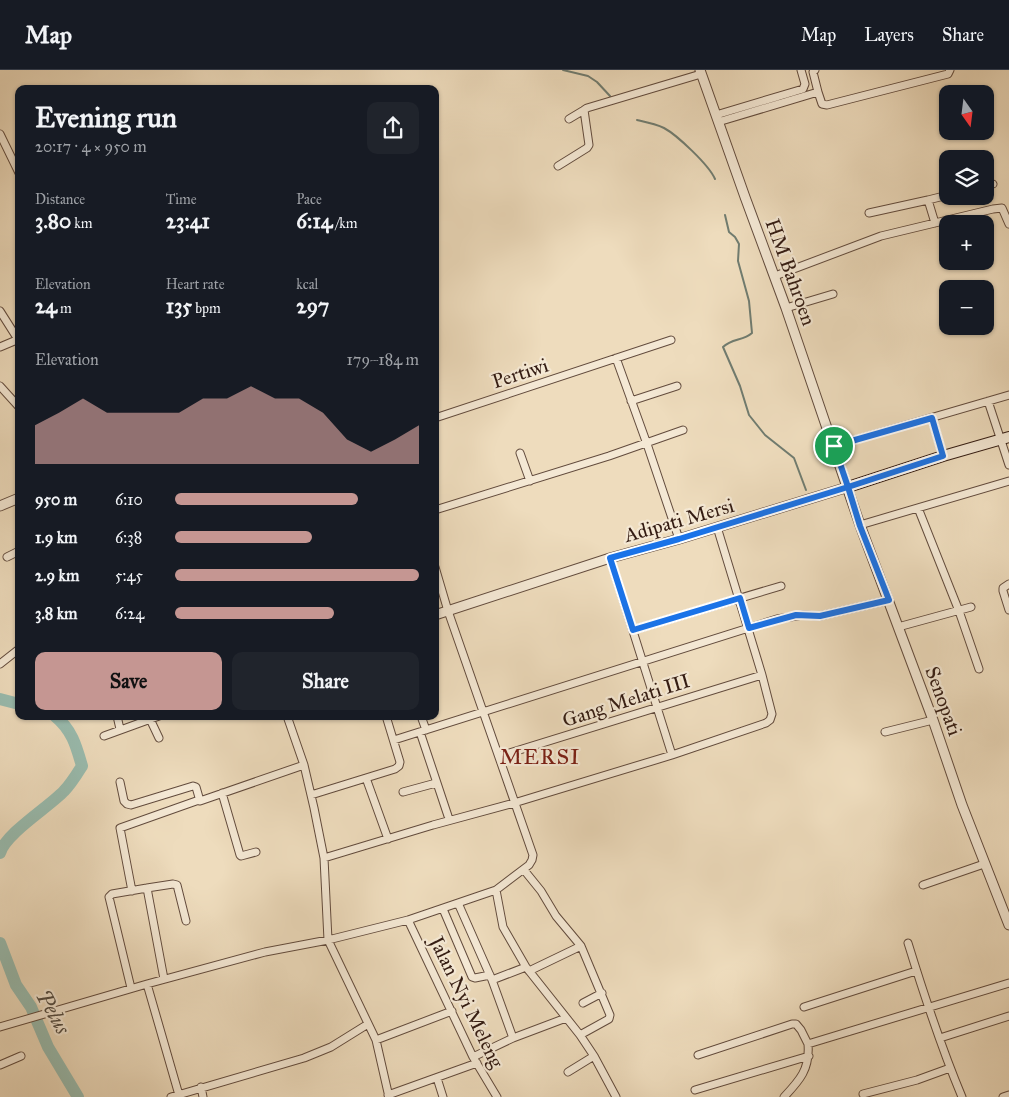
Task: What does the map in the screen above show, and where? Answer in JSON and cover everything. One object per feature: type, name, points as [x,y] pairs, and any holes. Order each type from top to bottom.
[{"type":"main road","points":[[848,487],[1005,438]]},
{"type":"street","points":[[717,118],[803,89],[805,84],[801,70]]},
{"type":"street","points":[[815,70],[818,92],[822,104],[826,105],[948,74],[950,70]]},
{"type":"street","points":[[569,119],[592,105],[701,72]]},
{"type":"street","name":"HM Bahroen","points":[[701,72],[848,487]]},
{"type":"street","points":[[717,118],[818,92]]},
{"type":"street","points":[[558,166],[589,145],[584,110]]},
{"type":"street","points":[[0,134],[15,165]]},
{"type":"street","points":[[869,213],[939,197]]},
{"type":"street","points":[[928,200],[935,223]]},
{"type":"street","points":[[774,276],[881,236],[999,208],[1004,211],[1009,224]]},
{"type":"street","points":[[786,308],[834,294]]},
{"type":"street","points":[[0,311],[15,337]]},
{"type":"street","name":"Pertiwi","points":[[439,417],[671,340]]},
{"type":"street","points":[[0,347],[15,341]]},
{"type":"street","points":[[616,358],[648,444],[679,539]]},
{"type":"street","points":[[0,386],[15,403]]},
{"type":"street","points":[[631,401],[677,386]]},
{"type":"street","points":[[834,446],[1009,395]]},
{"type":"street","points":[[988,401],[1005,438],[1009,465]]},
{"type":"street","points":[[932,418],[943,456]]},
{"type":"street","points":[[439,509],[648,444],[683,430]]},
{"type":"street","points":[[520,453],[530,481]]},
{"type":"street","points":[[860,526],[1009,481]]},
{"type":"street","name":"Adipati Mersi","points":[[439,614],[610,558],[679,539],[848,487]]},
{"type":"street","name":"Senopati","points":[[848,487],[860,526],[889,600],[984,864],[1009,925]]},
{"type":"street","points":[[0,506],[15,500]]},
{"type":"street","points":[[918,508],[959,610],[979,669]]},
{"type":"street","points":[[326,857],[672,755],[770,720],[772,714],[749,628],[716,527]]},
{"type":"street","points":[[7,557],[15,553]]},
{"type":"street","points":[[610,558],[672,755]]},
{"type":"street","points":[[0,1027],[131,988],[264,952],[332,939],[408,920],[496,890],[524,870],[532,860],[533,855],[439,581]]},
{"type":"street","points":[[1009,584],[1003,588],[1003,591],[1009,610]]},
{"type":"street","points":[[633,630],[781,586]]},
{"type":"street","points":[[394,740],[749,628],[796,615],[820,616],[889,600]]},
{"type":"street","points":[[898,627],[971,607]]},
{"type":"street","points":[[0,664],[15,653]]},
{"type":"street","name":"Gang Melati III","points":[[500,756],[762,675]]},
{"type":"street","points":[[118,720],[120,729]]},
{"type":"street","points":[[104,736],[147,720]]},
{"type":"street","points":[[150,720],[159,738]]},
{"type":"street","points":[[288,720],[315,794],[326,857],[332,939],[368,1024],[379,1038],[391,1095],[437,1078],[475,1060],[513,1038],[566,1018]]},
{"type":"street","points":[[315,794],[400,766],[387,720]]},
{"type":"street","points":[[422,720],[436,783],[448,816]]},
{"type":"street","points":[[885,732],[933,720]]},
{"type":"street","points":[[132,891],[120,828],[304,765]]},
{"type":"street","points":[[366,778],[388,839]]},
{"type":"street","points":[[120,782],[126,804],[131,805],[193,786],[196,788],[199,800]]},
{"type":"street","points":[[403,792],[436,783]]},
{"type":"street","points":[[222,793],[240,855],[256,852]]},
{"type":"street","points":[[923,885],[984,864]]},
{"type":"street","points":[[524,870],[541,891],[556,916],[581,946],[610,1017],[580,1035]]},
{"type":"street","points":[[131,988],[109,897],[112,894],[177,884],[186,922]]},
{"type":"street","points":[[147,888],[164,979]]},
{"type":"street","points":[[496,890],[503,927],[527,969],[580,1035],[594,1056],[616,1097]]},
{"type":"street","points":[[458,903],[491,977],[513,1038]]},
{"type":"street","points":[[443,909],[472,977],[475,978],[491,977],[527,969],[581,946]]},
{"type":"street","name":"Jalan Nyi Meleng","points":[[408,920],[475,1060],[497,1097]]},
{"type":"street","points":[[908,944],[928,1008],[962,1097]]},
{"type":"street","points":[[804,1007],[916,971]]},
{"type":"street","points":[[808,1044],[1009,983]]},
{"type":"street","points":[[147,984],[179,1095]]},
{"type":"street","points":[[583,1004],[602,994]]},
{"type":"street","points":[[379,1038],[452,1011]]},
{"type":"street","points":[[940,1038],[1009,1016]]},
{"type":"street","points":[[171,1097],[304,1058],[331,1047],[368,1024]]},
{"type":"street","points":[[698,1055],[796,1024],[802,1030],[808,1044],[809,1056],[800,1080],[783,1097]]},
{"type":"street","points":[[0,1064],[20,1056]]},
{"type":"street","points":[[568,1072],[594,1056]]},
{"type":"street","points":[[695,1090],[809,1056]]},
{"type":"street","points":[[863,1094],[917,1080],[950,1068]]},
{"type":"street","points":[[437,1078],[442,1097]]},
{"type":"street","points":[[201,1088],[203,1097]]},
{"type":"street","points":[[1003,1097],[1009,1095]]},
{"type":"waterway","points":[[563,70],[588,76],[597,82],[610,96]]},
{"type":"waterway","points":[[637,120],[658,125],[670,132],[700,159],[715,179]]},
{"type":"waterway","points":[[725,215],[729,232],[739,244],[738,261],[749,301],[752,333],[723,347],[740,386],[749,415],[765,435],[794,458],[806,490]]},
{"type":"waterway","name":"Pelus","points":[[0,699],[15,703]]},
{"type":"waterway","name":"Pelus","points":[[0,853],[10,837],[64,791],[82,766],[69,732],[60,720]]},
{"type":"waterway","name":"Pelus","points":[[0,943],[16,985],[31,1007],[48,1047],[78,1097]]},
{"type":"district","name":"MERSI","points":[[540,756]]},
{"type":"route","points":[[834,446],[848,487],[679,539],[610,558],[633,630],[740,598],[749,628],[796,615],[820,616],[889,600],[860,526],[848,487],[943,456],[932,418],[834,446]]}]
